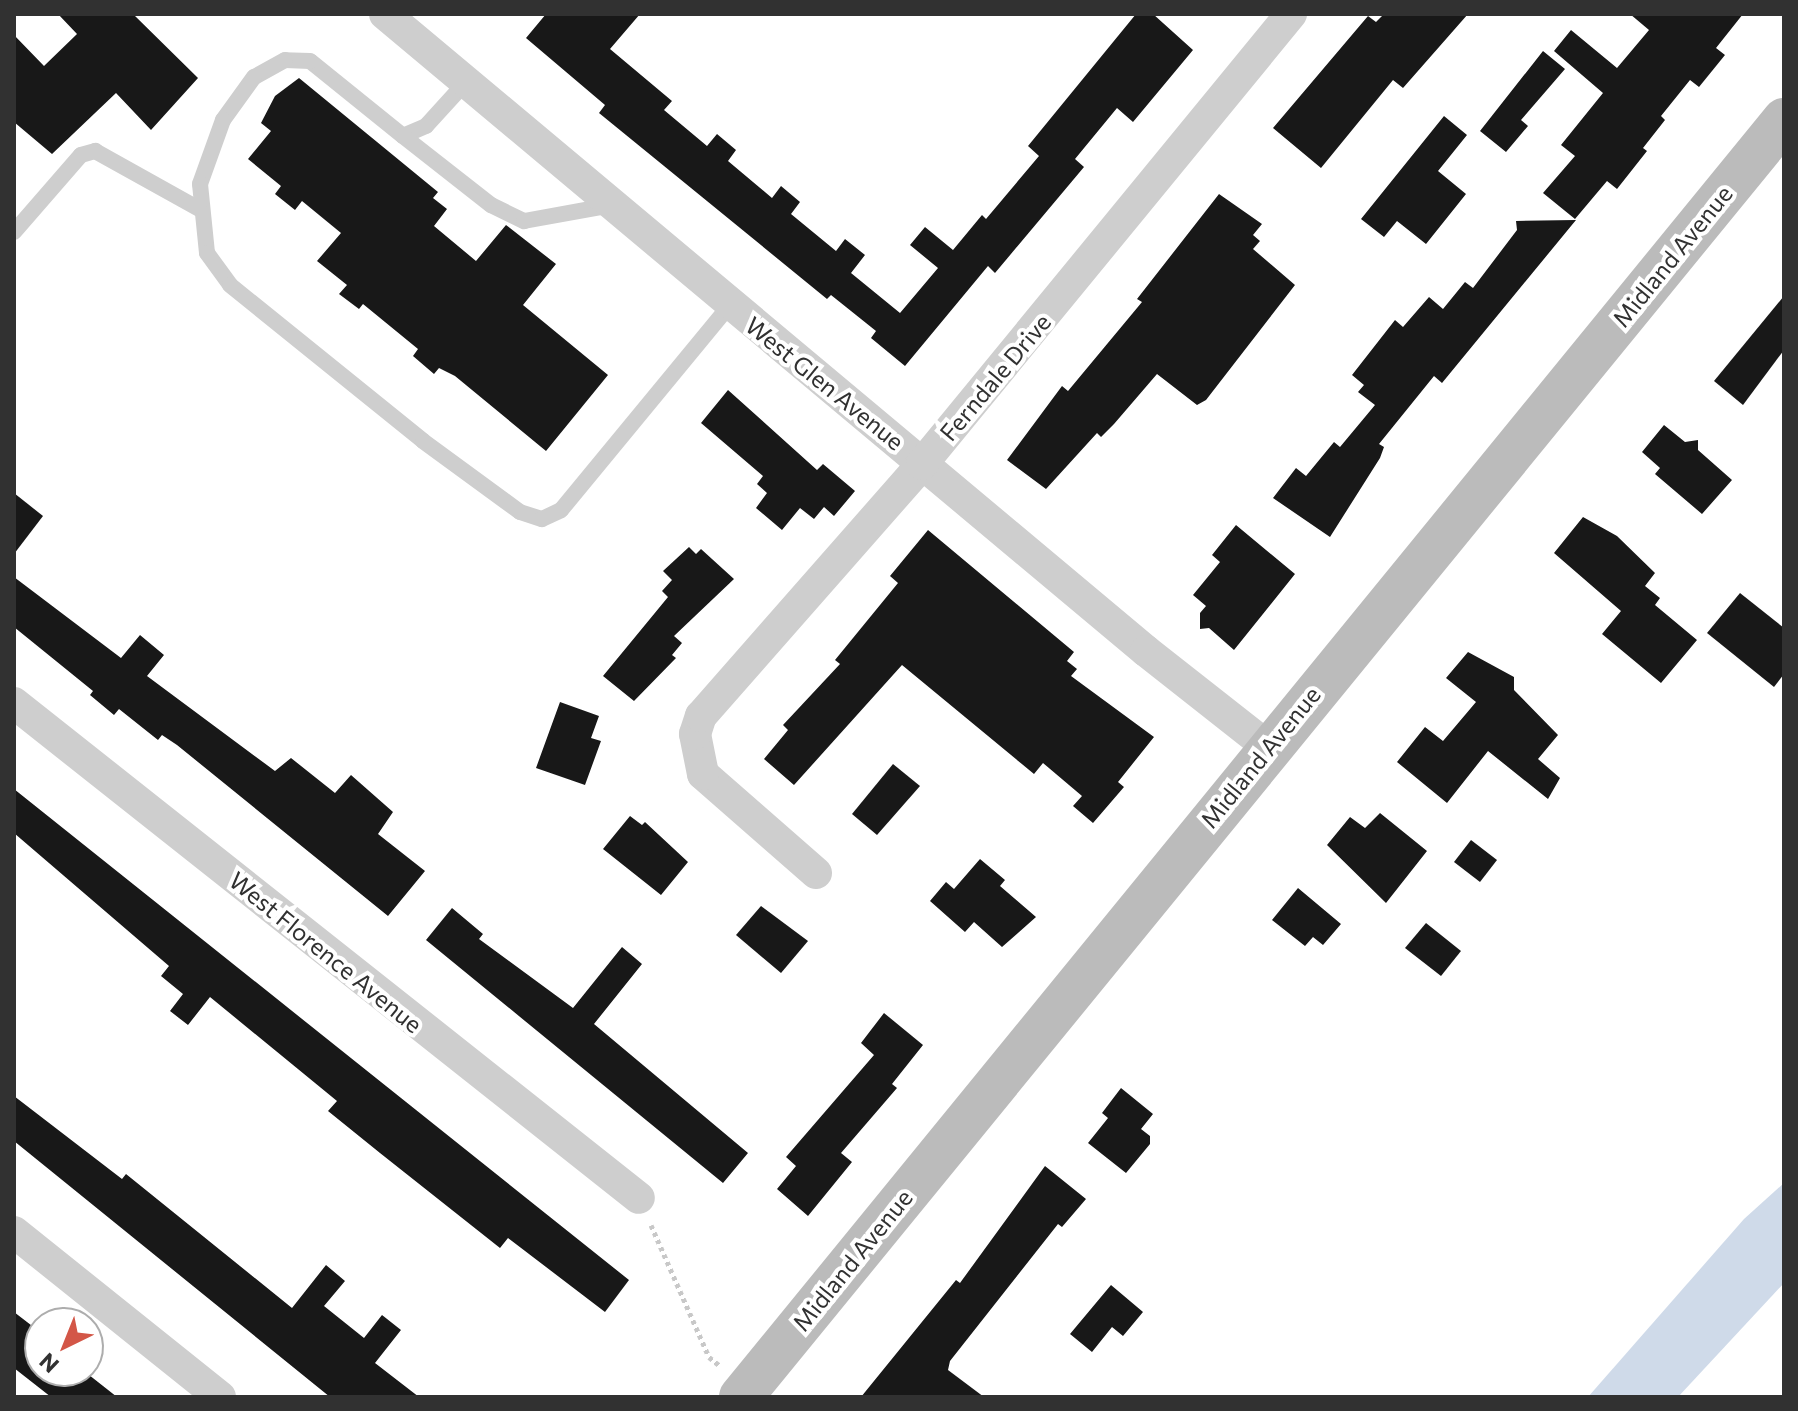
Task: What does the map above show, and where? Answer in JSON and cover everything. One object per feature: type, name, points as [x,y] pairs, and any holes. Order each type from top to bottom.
[{"type":"street","name":"West Glen Avenue","points":[[385,14],[730,305],[1268,747]]},
{"type":"street","name":"Ferndale Drive","points":[[816,873],[703,774],[695,734],[701,716],[922,464],[1291,14]]},
{"type":"street","name":"Midland Avenue","points":[[735,1386],[1268,747],[1784,120]]},
{"type":"street","name":"West Florence Avenue","points":[[14,703],[639,1198]]},
{"type":"street","points":[[14,1232],[220,1397]]},
{"type":"lane","points":[[612,205],[524,221],[491,205],[310,61],[285,60],[254,77],[223,120],[200,184],[199,209],[207,253],[230,285],[423,441],[520,512],[542,519],[561,510],[730,305]]},
{"type":"lane","points":[[403,136],[426,126],[466,82]]},
{"type":"lane","points":[[14,232],[81,155],[95,151],[199,209]]},
{"type":"path","points":[[639,1198],[709,1357],[735,1386]]},
{"type":"water","points":[[1784,1183],[1784,1283],[1678,1397],[1588,1397],[1744,1219]]},
{"type":"building","points":[[58,14],[133,14],[198,78],[151,130],[116,93],[52,154],[14,122],[14,35],[44,66],[77,34]]},
{"type":"building","points":[[546,14],[640,14],[610,49],[672,101],[664,110],[707,146],[717,134],[736,150],[728,161],[772,198],[781,186],[800,202],[791,214],[836,251],[845,239],[865,255],[851,273],[900,313],[938,268],[910,245],[925,227],[953,250],[982,215],[986,219],[1039,156],[1028,146],[1136,14],[1153,14],[1193,50],[1133,122],[1117,108],[1075,159],[1084,167],[995,273],[988,266],[905,366],[871,338],[876,331],[831,295],[827,299],[599,113],[605,105],[526,38]]},
{"type":"building","points":[[1384,14],[1468,14],[1403,88],[1393,80],[1321,168],[1273,128],[1368,16],[1376,22]]},
{"type":"building","points":[[1630,14],[1743,14],[1716,48],[1725,55],[1699,87],[1690,80],[1661,116],[1665,120],[1643,148],[1647,151],[1617,189],[1607,181],[1575,219],[1543,193],[1575,156],[1561,145],[1603,93],[1554,51],[1571,30],[1617,68],[1649,30]]},
{"type":"building","points":[[1543,51],[1565,69],[1521,120],[1528,126],[1506,152],[1480,131]]},
{"type":"building","points":[[299,78],[438,192],[433,198],[447,209],[434,226],[476,261],[506,225],[556,264],[523,305],[608,375],[546,451],[455,376],[439,368],[434,374],[413,356],[418,349],[363,304],[359,309],[339,294],[347,285],[317,261],[341,233],[302,201],[295,210],[275,194],[281,186],[248,159],[271,131],[261,123],[275,96]]},
{"type":"building","points":[[1444,116],[1467,135],[1438,171],[1466,194],[1426,244],[1397,221],[1384,237],[1361,219]]},
{"type":"building","points":[[1219,194],[1262,224],[1253,235],[1260,241],[1253,249],[1295,285],[1206,400],[1197,405],[1157,374],[1114,424],[1101,437],[1097,433],[1046,489],[1007,460],[1062,386],[1068,391],[1142,302],[1137,299]]},
{"type":"building","points":[[1576,220],[1442,383],[1434,376],[1379,444],[1384,447],[1380,458],[1330,537],[1273,498],[1296,468],[1306,476],[1334,442],[1340,447],[1375,405],[1358,392],[1364,385],[1352,375],[1395,320],[1403,327],[1429,297],[1443,309],[1465,282],[1473,288],[1517,230],[1516,221]]},
{"type":"building","points":[[1784,296],[1784,350],[1743,405],[1714,381]]},
{"type":"building","points":[[728,390],[817,470],[823,464],[855,491],[834,516],[824,507],[814,519],[800,508],[782,530],[756,508],[767,493],[757,484],[763,476],[701,423]]},
{"type":"building","points":[[1664,425],[1685,442],[1698,440],[1698,450],[1732,480],[1702,514],[1655,474],[1660,468],[1642,452]]},
{"type":"building","points":[[14,493],[43,516],[14,554]]},
{"type":"building","points":[[1583,517],[1617,536],[1655,573],[1645,586],[1660,598],[1655,605],[1697,640],[1661,683],[1602,634],[1621,611],[1554,553]]},
{"type":"building","points":[[1236,525],[1295,574],[1234,650],[1209,628],[1200,629],[1200,613],[1206,606],[1193,595],[1220,562],[1212,555]]},
{"type":"building","points":[[928,530],[1074,652],[1067,661],[1077,669],[1071,676],[1154,737],[1118,782],[1124,787],[1093,823],[1073,806],[1082,796],[1043,763],[1034,774],[902,665],[794,785],[764,759],[788,730],[783,725],[840,664],[835,660],[898,583],[890,576]]},
{"type":"building","points":[[689,547],[696,554],[701,549],[734,579],[674,636],[682,643],[672,655],[676,658],[634,701],[603,676],[668,597],[662,591],[672,580],[663,571]]},
{"type":"building","points":[[14,577],[121,658],[140,635],[164,655],[147,676],[275,771],[291,758],[335,793],[351,775],[393,812],[378,834],[425,871],[388,916],[177,745],[162,735],[158,740],[119,709],[114,715],[90,695],[93,691],[14,627]]},
{"type":"building","points":[[1740,593],[1784,628],[1784,674],[1774,687],[1707,633]]},
{"type":"building","points":[[1468,652],[1514,677],[1514,690],[1558,735],[1538,759],[1560,778],[1548,799],[1488,751],[1447,803],[1397,762],[1425,727],[1443,741],[1476,702],[1446,678]]},
{"type":"building","points":[[560,702],[599,716],[591,738],[601,741],[585,785],[536,768]]},
{"type":"building","points":[[893,764],[920,786],[877,835],[852,814]]},
{"type":"building","points":[[14,789],[629,1280],[605,1312],[508,1238],[500,1248],[380,1153],[328,1111],[337,1101],[210,997],[188,1025],[170,1011],[183,994],[161,976],[169,966],[14,833]]},
{"type":"building","points":[[1380,813],[1427,851],[1386,903],[1327,845],[1350,817],[1365,828]]},
{"type":"building","points":[[630,816],[642,825],[645,822],[688,862],[661,895],[603,849]]},
{"type":"building","points":[[1471,840],[1497,860],[1480,882],[1454,862]]},
{"type":"building","points":[[980,859],[1005,880],[1000,886],[1036,917],[1002,947],[974,922],[965,932],[930,901],[946,882],[954,889]]},
{"type":"building","points":[[1298,888],[1341,924],[1323,945],[1313,937],[1305,946],[1272,920]]},
{"type":"building","points":[[761,906],[808,941],[781,973],[736,935]]},
{"type":"building","points":[[452,908],[483,934],[479,939],[573,1008],[622,947],[642,964],[594,1024],[748,1153],[723,1183],[426,940]]},
{"type":"building","points":[[1426,923],[1461,951],[1441,976],[1405,948]]},
{"type":"building","points":[[884,1013],[923,1045],[892,1084],[897,1088],[841,1153],[852,1162],[808,1216],[777,1189],[796,1166],[786,1157],[874,1055],[861,1043]]},
{"type":"building","points":[[1121,1088],[1153,1114],[1141,1129],[1150,1136],[1150,1144],[1126,1173],[1088,1143],[1108,1118],[1102,1113]]},
{"type":"building","points":[[14,1096],[122,1179],[126,1174],[292,1308],[326,1265],[345,1281],[324,1306],[364,1338],[382,1315],[401,1330],[375,1363],[419,1397],[330,1397],[14,1141]]},
{"type":"building","points":[[1045,1166],[1086,1199],[1062,1227],[1058,1224],[950,1361],[948,1370],[984,1397],[861,1397],[956,1280],[960,1283]]},
{"type":"building","points":[[1111,1285],[1143,1312],[1123,1336],[1112,1327],[1092,1352],[1070,1334]]},
{"type":"building","points":[[14,1312],[24,1320],[24,1376],[14,1368]]},
{"type":"building","points":[[38,1387],[104,1387],[117,1397],[51,1397]]}]
